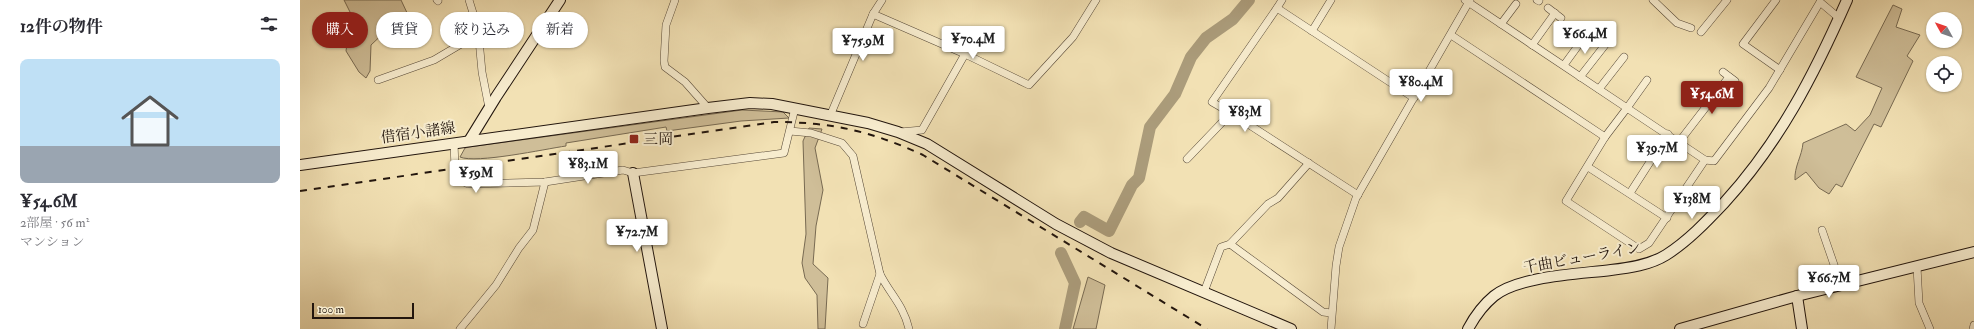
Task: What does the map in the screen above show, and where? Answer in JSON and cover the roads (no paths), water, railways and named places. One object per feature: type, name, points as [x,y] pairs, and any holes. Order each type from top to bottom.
[{"type":"street","points":[[469,0],[472,12]]},
{"type":"street","name":"借宿小諸線","points":[[300,165],[469,142],[489,108],[560,0]]},
{"type":"street","points":[[675,0],[666,25],[665,67],[685,82],[708,108]]},
{"type":"street","points":[[830,116],[873,14],[882,0]]},
{"type":"street","points":[[873,14],[965,54],[1029,85],[1073,36],[1096,0]]},
{"type":"street","points":[[1282,0],[1212,102],[1310,163],[1358,195]]},
{"type":"street","points":[[1312,31],[1331,0]]},
{"type":"street","points":[[1652,0],[1676,23],[1691,28]]},
{"type":"street","points":[[1701,32],[1727,0]]},
{"type":"street","points":[[1776,0],[1743,44],[1780,70]]},
{"type":"street","name":"千曲ビューライン","points":[[1468,329],[1481,308],[1495,295],[1515,285],[1549,277],[1629,268],[1664,256],[1686,242],[1748,177],[1773,143],[1795,107],[1839,18],[1846,0]]},
{"type":"street","points":[[1331,329],[1331,313],[1339,247],[1358,195],[1451,35],[1468,1],[1705,160],[1714,162],[1769,88],[1819,1],[1839,18]]},
{"type":"street","points":[[1501,24],[1516,4]]},
{"type":"street","points":[[1277,8],[1414,98]]},
{"type":"street","points":[[1548,8],[1561,18]]},
{"type":"street","points":[[1532,45],[1555,13]]},
{"type":"street","points":[[1564,65],[1588,32]]},
{"type":"street","points":[[1451,35],[1606,137]]},
{"type":"street","points":[[1580,77],[1605,45]]},
{"type":"street","points":[[378,80],[434,60],[454,48]]},
{"type":"street","points":[[480,48],[489,108]]},
{"type":"street","points":[[898,132],[922,130],[965,54]]},
{"type":"street","points":[[1599,89],[1624,58]]},
{"type":"street","points":[[1679,142],[1732,79],[1723,72]]},
{"type":"street","points":[[1646,80],[1606,137],[1566,201],[1639,249],[1649,243],[1705,160]]},
{"type":"street","points":[[469,142],[708,108],[750,104],[772,104],[795,108],[898,132],[927,144],[1056,224],[1111,253],[1291,329]]},
{"type":"street","points":[[454,143],[456,174],[462,182],[468,184],[545,182],[623,170],[633,173],[784,152],[795,108]]},
{"type":"street","points":[[1187,159],[1231,113]]},
{"type":"street","points":[[790,131],[811,133],[842,143],[853,156],[880,274],[884,284],[902,307],[909,329]]},
{"type":"street","points":[[1630,193],[1668,134]]},
{"type":"street","points":[[1204,292],[1221,247],[1230,244],[1268,204],[1278,198],[1310,163]]},
{"type":"street","points":[[1588,167],[1667,218]]},
{"type":"street","points":[[633,173],[662,329]]},
{"type":"street","points":[[460,329],[496,285],[519,248],[533,230],[545,182]]},
{"type":"street","points":[[1822,230],[1841,285]]},
{"type":"street","points":[[1230,244],[1323,312],[1331,313]]},
{"type":"street","points":[[1680,329],[1797,296],[1974,252]]},
{"type":"street","points":[[1918,267],[1919,303],[1930,329]]},
{"type":"street","points":[[863,324],[880,274]]},
{"type":"street","points":[[1797,296],[1802,329]]},
{"type":"street","points":[[1973,329],[1974,325]]},
{"type":"waterway","points":[[1080,222],[1084,217],[1109,231],[1132,185],[1139,178],[1150,127],[1175,94],[1191,57],[1206,38],[1233,19],[1249,0]]},
{"type":"waterway","points":[[1061,253],[1075,283],[1065,329]]},
{"type":"railway","points":[[300,191],[774,122],[795,122],[832,126],[868,134],[923,155],[1207,329]]},
{"type":"place","name":"三岡","points":[[634,139]]}]
